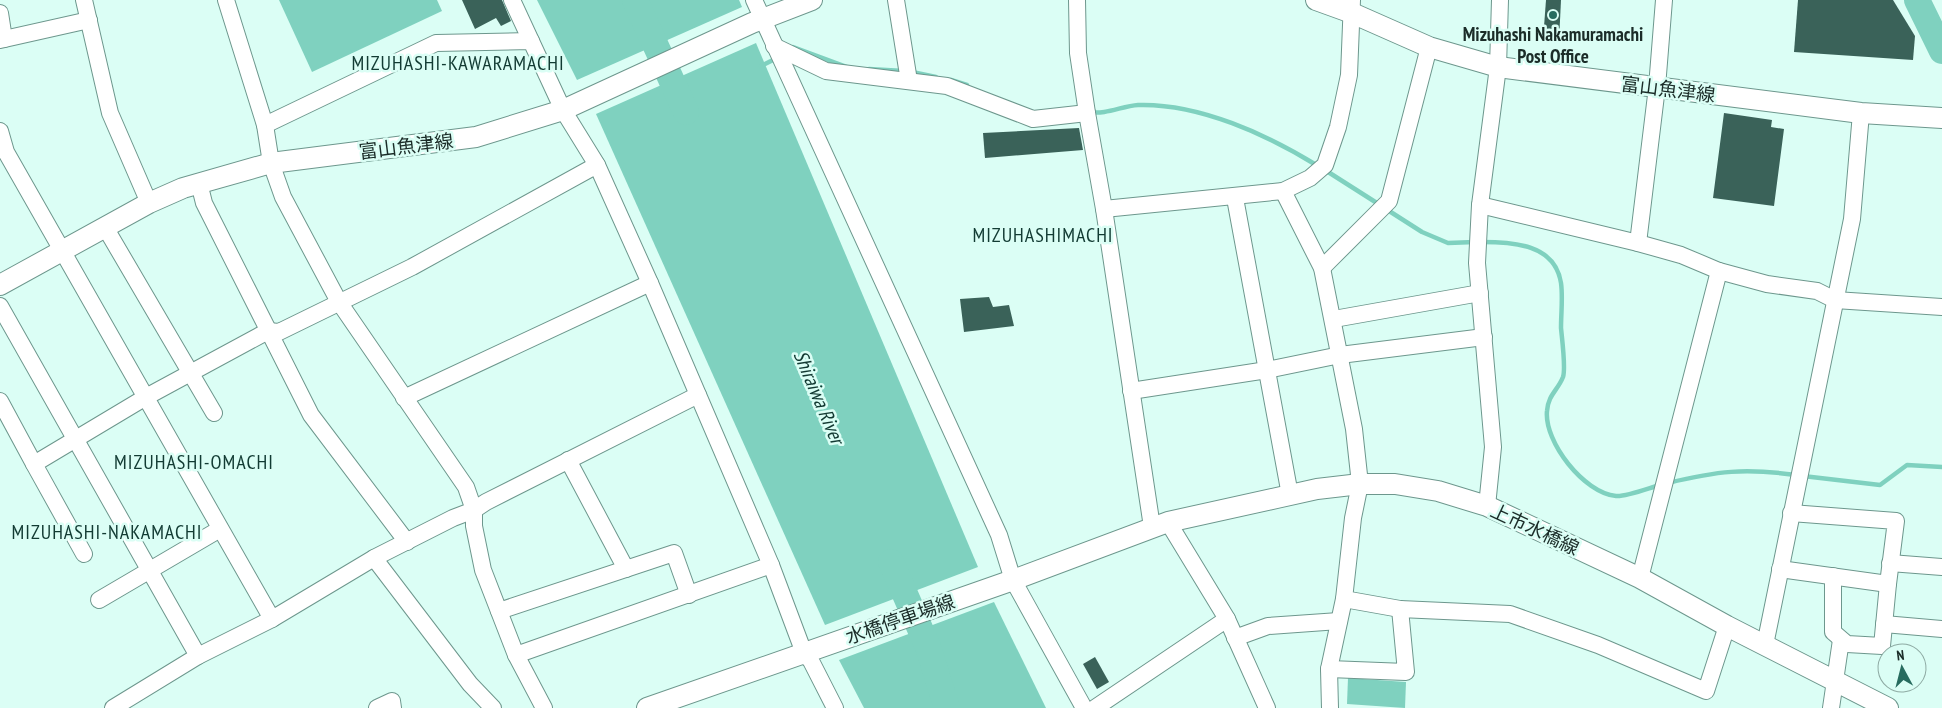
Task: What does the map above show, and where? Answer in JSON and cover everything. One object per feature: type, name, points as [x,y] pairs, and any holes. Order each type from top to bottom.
[{"type":"main road","name":"富山魚津線","points":[[0,284],[149,203],[183,188],[271,163],[476,137],[570,106],[757,21],[812,0]]},
{"type":"main road","name":"富山魚津線","points":[[1316,0],[1352,6],[1428,47],[1498,67],[1861,112],[1942,118]]},
{"type":"main road","name":"上市水橋線","points":[[1160,525],[1290,495],[1360,484],[1394,484],[1438,491],[1487,506],[1640,578],[1727,626],[1835,679],[1888,708]]},
{"type":"main road","name":"水橋停車場線","points":[[647,708],[1008,581],[1160,525]]},
{"type":"street","points":[[84,0],[110,113],[149,203]]},
{"type":"street","points":[[226,0],[265,125],[271,163],[283,197],[339,302],[466,487],[474,510],[474,526],[483,570],[516,655],[544,708]]},
{"type":"street","points":[[512,0],[531,41],[570,106],[650,282],[771,565],[812,650],[811,661],[835,708]]},
{"type":"street","points":[[754,0],[757,21],[774,46],[1000,535],[1008,581],[1084,708]]},
{"type":"street","points":[[896,0],[909,80]]},
{"type":"street","points":[[1077,0],[1078,53],[1087,113],[1104,209],[1131,391],[1160,525],[1227,619],[1267,708]]},
{"type":"street","points":[[1487,506],[1493,448],[1477,263],[1480,205],[1498,67],[1500,0]]},
{"type":"street","points":[[1638,243],[1657,88],[1664,0]]},
{"type":"street","points":[[1104,209],[1235,198],[1282,191],[1310,178],[1325,165],[1338,127],[1349,75],[1352,6]]},
{"type":"street","points":[[0,13],[2,40],[89,20]]},
{"type":"street","points":[[265,125],[436,43],[531,41]]},
{"type":"street","points":[[774,46],[826,71],[947,86],[1033,119],[1087,113]]},
{"type":"street","points":[[1322,268],[1389,201],[1428,47]]},
{"type":"street","points":[[1765,645],[1852,219],[1861,112]]},
{"type":"street","points":[[0,131],[6,152],[61,252],[272,619]]},
{"type":"street","points":[[34,464],[146,397],[268,331],[280,332],[412,267],[597,166]]},
{"type":"street","points":[[199,183],[204,203],[312,415],[407,542]]},
{"type":"street","points":[[1282,191],[1322,268],[1334,319],[1354,429],[1360,484],[1353,518],[1344,599],[1329,669],[1330,708]]},
{"type":"street","points":[[1235,198],[1290,495]]},
{"type":"street","points":[[1480,205],[1638,243],[1681,256],[1719,271],[1767,284],[1817,291],[1834,300],[1942,307]]},
{"type":"street","points":[[105,227],[214,413]]},
{"type":"street","points":[[1640,578],[1719,271]]},
{"type":"street","points":[[404,398],[650,282]]},
{"type":"street","points":[[1334,319],[1480,293]]},
{"type":"street","points":[[0,306],[198,656]]},
{"type":"street","points":[[1131,391],[1267,370],[1340,355],[1484,337]]},
{"type":"street","points":[[113,708],[198,656],[272,619],[374,558],[453,518],[474,510],[486,502],[698,395]]},
{"type":"street","points":[[0,401],[84,554]]},
{"type":"street","points":[[568,460],[626,569]]},
{"type":"street","points":[[1791,513],[1896,521],[1882,646],[1847,644],[1833,632],[1833,576]]},
{"type":"street","points":[[98,600],[220,529]]},
{"type":"street","points":[[499,611],[674,553],[689,595]]},
{"type":"street","points":[[374,558],[470,684],[493,708]]},
{"type":"street","points":[[1890,564],[1942,567]]},
{"type":"street","points":[[516,655],[771,565]]},
{"type":"street","points":[[1780,569],[1888,584]]},
{"type":"street","points":[[1344,599],[1400,608],[1510,614],[1535,621],[1598,645],[1706,691],[1727,626]]},
{"type":"street","points":[[1329,669],[1406,672],[1400,608]]},
{"type":"street","points":[[1095,708],[1227,619]]},
{"type":"street","points":[[1235,638],[1268,626],[1339,621]]},
{"type":"street","points":[[1884,624],[1942,629]]},
{"type":"street","points":[[1831,708],[1841,640]]},
{"type":"street","points":[[377,708],[392,701],[393,708]]},
{"type":"water","points":[[279,0],[437,0],[442,11],[312,72]]},
{"type":"water","points":[[537,0],[739,0],[742,7],[577,80]]},
{"type":"water","points":[[756,43],[978,567],[825,625],[596,114]]},
{"type":"water","points":[[994,602],[1046,708],[864,708],[839,660]]},
{"type":"water","points":[[1348,678],[1406,682],[1405,708],[1347,704]]},
{"type":"building","points":[[462,0],[502,0],[511,21],[501,26],[496,18],[475,29]]},
{"type":"building","points":[[1546,0],[1561,0],[1559,41],[1543,40]]},
{"type":"building","points":[[1798,0],[1893,0],[1915,36],[1913,60],[1794,52]]},
{"type":"building","points":[[1724,113],[1772,120],[1771,127],[1784,129],[1774,206],[1713,198]]},
{"type":"building","points":[[1079,128],[1083,150],[985,158],[983,133]]},
{"type":"building","points":[[989,297],[993,307],[1009,305],[1014,326],[964,332],[960,299]]},
{"type":"building","points":[[1095,657],[1109,682],[1097,689],[1083,664]]},
{"type":"waterway","points":[[635,0],[686,112]]},
{"type":"waterway","points":[[1917,0],[1942,51]]},
{"type":"waterway","points":[[793,47],[847,67]]},
{"type":"waterway","points":[[761,66],[777,58]]},
{"type":"waterway","points":[[869,69],[904,71]]},
{"type":"waterway","points":[[912,72],[936,77]]},
{"type":"waterway","points":[[951,80],[967,85]]},
{"type":"waterway","points":[[1089,112],[1095,113],[1138,105],[1185,109],[1232,123],[1277,143],[1318,166]]},
{"type":"waterway","points":[[1325,170],[1380,205]]},
{"type":"waterway","points":[[1386,209],[1422,232],[1448,243],[1475,242]]},
{"type":"waterway","points":[[1482,242],[1507,243],[1531,248],[1542,253],[1557,270],[1562,288],[1561,328],[1564,373],[1561,382],[1549,401],[1547,411],[1552,437],[1568,464],[1591,486],[1604,493],[1616,496],[1631,494],[1660,485]]},
{"type":"waterway","points":[[1803,476],[1880,485],[1907,465],[1942,467]]},
{"type":"waterway","points":[[1668,483],[1717,473],[1746,471],[1796,475]]},
{"type":"waterway","name":"Shiraiwa River","points":[[891,562],[928,647],[947,708]]},
{"type":"place","name":"Mizuhashi Nakamuramachi Post Office","points":[[1553,15]]},
{"type":"district","name":"MIZUHASHI-KAWARAMACHI","points":[[458,63]]},
{"type":"district","name":"MIZUHASHIMACHI","points":[[1043,235]]},
{"type":"district","name":"MIZUHASHI-OMACHI","points":[[194,462]]},
{"type":"district","name":"MIZUHASHI-NAKAMACHI","points":[[107,532]]}]
